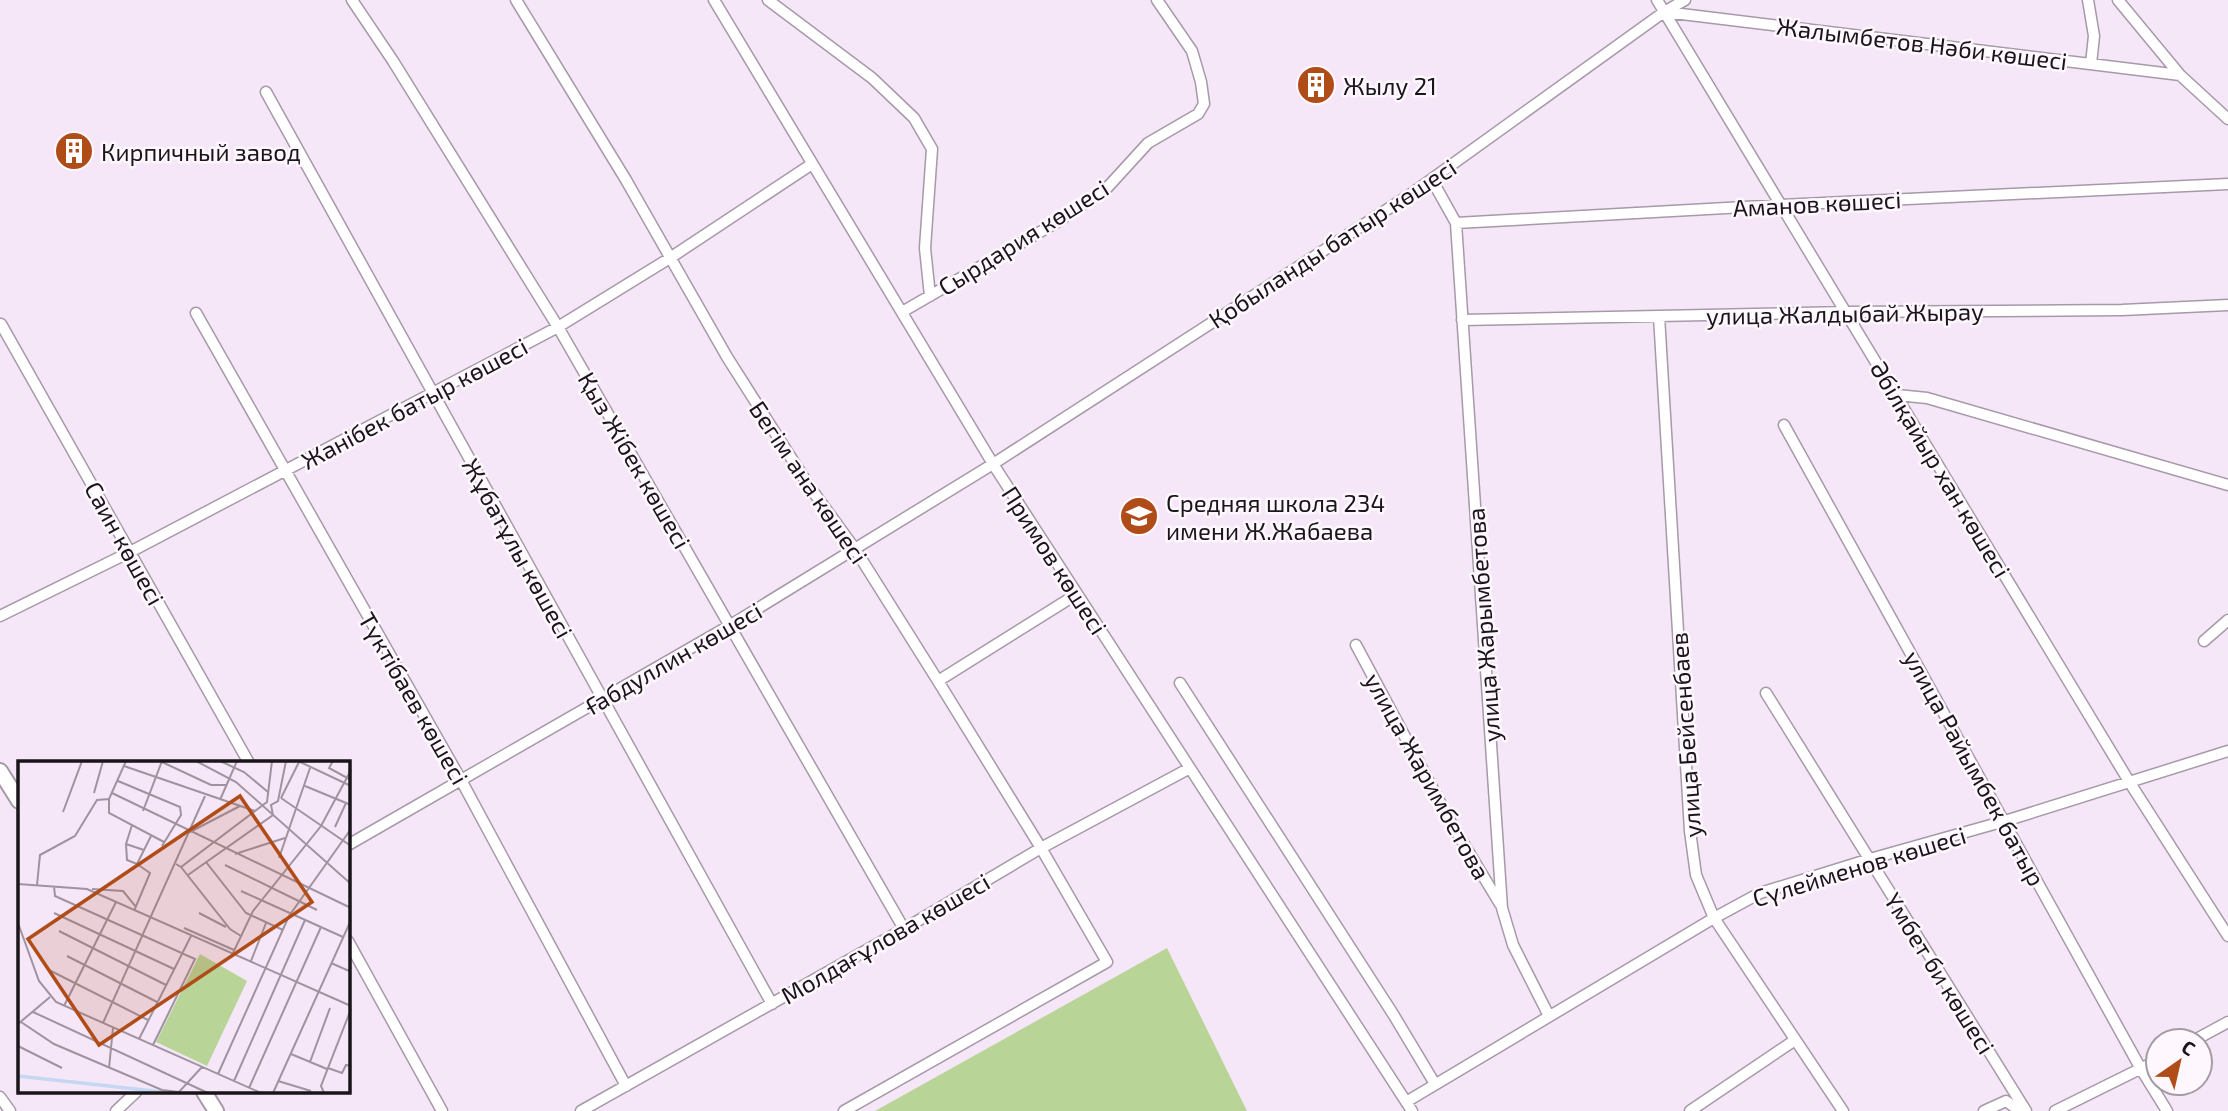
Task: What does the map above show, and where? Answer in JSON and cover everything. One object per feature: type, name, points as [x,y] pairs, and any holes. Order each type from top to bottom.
[{"type":"street","name":"Қыз Жібек көшесі","points":[[352,0],[393,61],[558,327],[904,929]]},
{"type":"street","name":"Бегім ана көшесі","points":[[516,0],[626,180],[727,357],[939,681],[1107,962],[844,1111]]},
{"type":"street","name":"Примов көшесі","points":[[714,0],[993,464],[1409,1106]]},
{"type":"street","points":[[768,0],[872,78],[915,118],[932,149],[925,248],[930,296]]},
{"type":"street","name":"Сырдария көшесі","points":[[902,312],[1059,221],[1106,189],[1148,143],[1198,114],[1204,104],[1192,51],[1157,0]]},
{"type":"street","name":"Әбілқайыр хан көшесі","points":[[1657,0],[2130,783],[2228,936]]},
{"type":"street","name":"Қобыланды батыр көшесі","points":[[993,464],[1432,180],[1664,12],[1685,0]]},
{"type":"street","points":[[2088,0],[2094,36],[2091,64]]},
{"type":"street","points":[[2118,0],[2180,75],[2228,119]]},
{"type":"street","name":"Жалымбетов Нәби көшесі","points":[[1664,12],[2180,75]]},
{"type":"street","name":"Жұбатұлы көшесі","points":[[266,92],[772,1004]]},
{"type":"street","name":"Жанібек батыр көшесі","points":[[0,616],[130,552],[558,327],[670,258],[812,163]]},
{"type":"street","points":[[1432,180],[1456,223]]},
{"type":"street","name":"Аманов көшесі","points":[[1456,223],[2228,184]]},
{"type":"street","name":"улица Жарымбетова","points":[[1456,223],[1502,908],[1513,945],[1549,1016]]},
{"type":"street","name":"улица Жалдыбай Жырау","points":[[1462,320],[1847,312],[2122,310],[2228,305]]},
{"type":"street","name":"Түктібаев көшесі","points":[[196,313],[461,780],[626,1086]]},
{"type":"street","name":"улица Бейсенбаев","points":[[1659,316],[1690,831],[1696,875],[1714,918],[1843,1111]]},
{"type":"street","name":"Саин көшесі","points":[[1,324],[248,761]]},
{"type":"street","points":[[1898,395],[1927,398],[2228,485]]},
{"type":"street","name":"улица Райымбек батыр","points":[[1784,425],[2141,1069],[2167,1111]]},
{"type":"street","name":"Ғабдуллин көшесі","points":[[350,844],[729,626],[993,464]]},
{"type":"street","points":[[939,681],[1077,594]]},
{"type":"street","points":[[2204,640],[2228,620]]},
{"type":"street","name":"улица Жаримбетова","points":[[1356,645],[1450,821],[1502,908]]},
{"type":"street","points":[[1180,683],[1393,1014],[1435,1084]]},
{"type":"street","name":"Үмбет би көшесі","points":[[1766,693],[2026,1111]]},
{"type":"street","name":"Сүлейменов көшесі","points":[[1409,1106],[1435,1084],[1760,893],[2005,821],[2228,751]]},
{"type":"street","name":"Молдағұлова көшесі","points":[[581,1111],[904,929],[1041,848],[1190,768]]},
{"type":"street","points":[[0,771],[18,799]]},
{"type":"street","points":[[350,945],[442,1111]]},
{"type":"street","points":[[1690,1111],[1795,1040]]},
{"type":"street","points":[[2055,1111],[2144,1067]]},
{"type":"street","points":[[117,1111],[134,1094]]},
{"type":"street","points":[[205,1094],[216,1111]]},
{"type":"street","points":[[0,1097],[10,1111]]},
{"type":"street","points":[[1984,1111],[2006,1101],[2020,1111]]},
{"type":"green space","points":[[1167,948],[1247,1111],[875,1111]]},
{"type":"place","name":"Жылу 21","points":[[1316,85]]},
{"type":"place","name":"Кирпичный завод","points":[[74,151]]},
{"type":"place","name":"Средняя школа 234 имени Ж.Жабаева","points":[[1139,516]]}]
